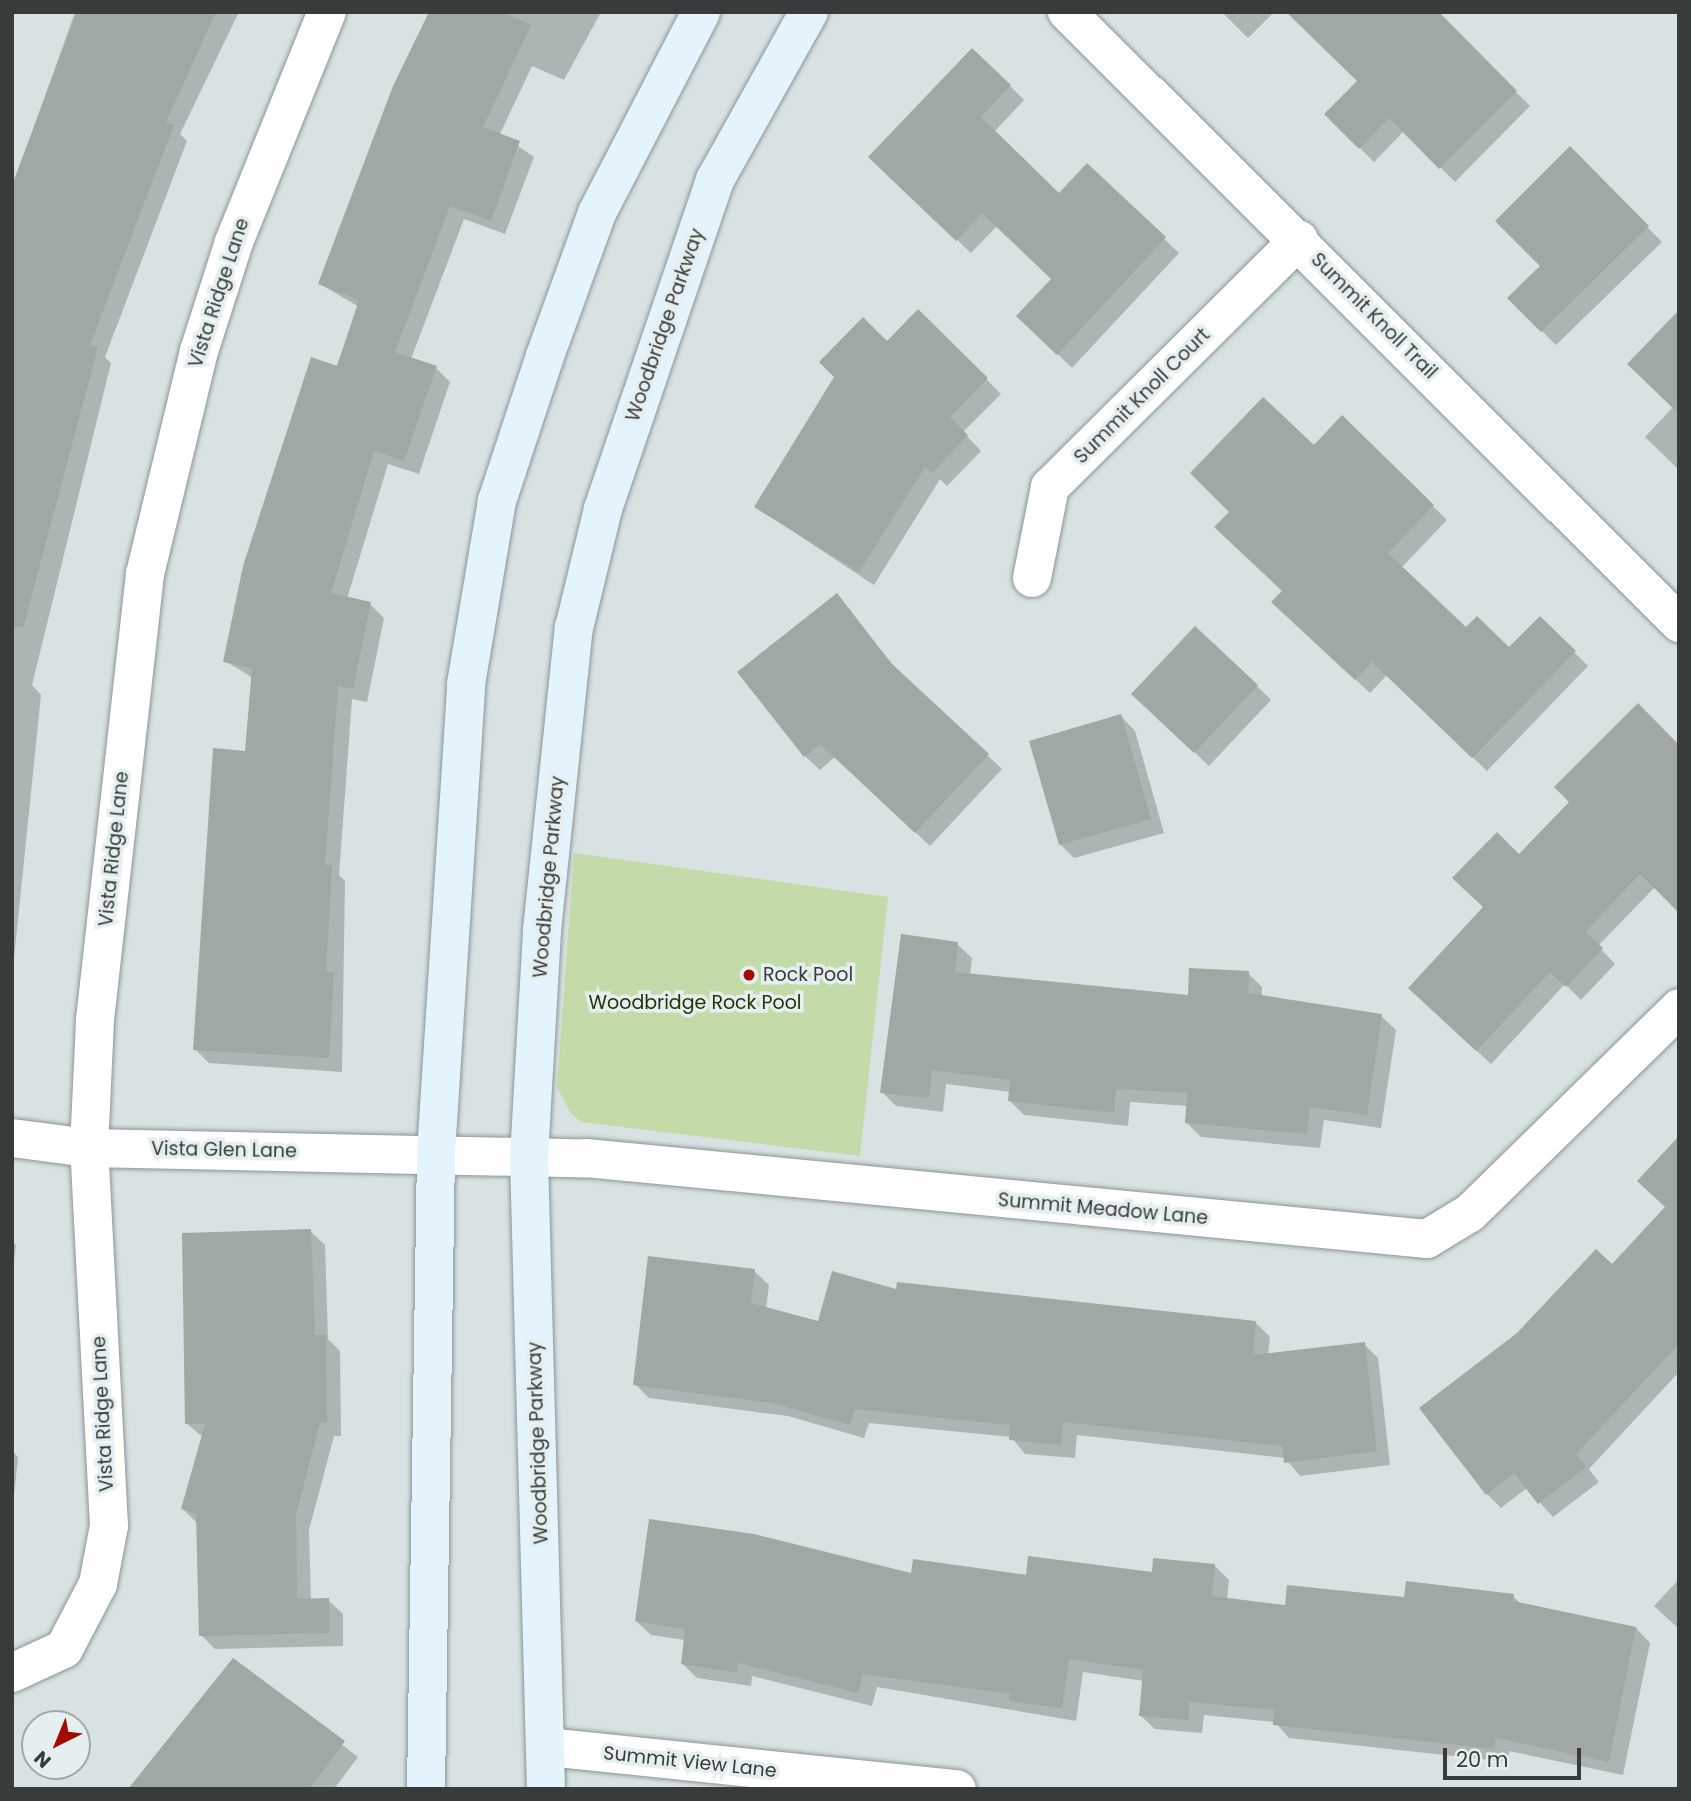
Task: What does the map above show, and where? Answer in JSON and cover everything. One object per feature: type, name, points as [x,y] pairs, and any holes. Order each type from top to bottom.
[{"type":"main road","points":[[426,1789],[436,1153],[457,758],[497,501],[597,213],[701,12]]},
{"type":"main road","name":"Woodbridge Parkway","points":[[546,1789],[548,1747],[529,1157],[542,929],[574,628],[603,509],[715,180],[809,12]]},
{"type":"street","name":"Vista Ridge Lane","points":[[12,1673],[64,1649],[98,1584],[109,1526],[89,1148],[95,1020],[145,574],[199,351],[234,242],[327,12]]},
{"type":"street","name":"Summit Knoll Trail","points":[[1068,12],[1299,240],[1679,623]]},
{"type":"street","name":"Summit Knoll Court","points":[[1032,578],[1050,487],[1299,240]]},
{"type":"street","name":"Summit Meadow Lane","points":[[436,1153],[529,1157],[1427,1239],[1470,1213],[1679,1008]]},
{"type":"street","name":"Vista Glen Lane","points":[[12,1138],[89,1148],[436,1153]]},
{"type":"street","name":"Summit View Lane","points":[[548,1747],[957,1789]]},
{"type":"green space","name":"Woodbridge Rock Pool","points":[[574,853],[888,897],[860,1156],[581,1122],[570,1112],[557,1087]]},
{"type":"building","points":[[77,12],[216,12],[166,122],[174,125],[90,345],[98,347],[23,628],[12,626],[12,185]]},
{"type":"building","points":[[429,12],[503,12],[531,25],[483,127],[520,141],[491,221],[450,206],[395,352],[437,366],[404,461],[374,451],[331,593],[371,602],[353,689],[338,686],[325,865],[332,865],[326,972],[334,972],[329,1058],[193,1050],[213,748],[245,751],[252,668],[223,662],[243,566],[311,357],[337,366],[359,300],[318,284],[393,86]]},
{"type":"building","points":[[1286,12],[1439,12],[1517,91],[1439,169],[1389,118],[1359,149],[1324,114],[1357,81]]},
{"type":"building","points":[[972,48],[1011,85],[981,117],[1059,193],[1087,163],[1166,237],[1057,355],[1016,316],[1051,279],[982,213],[956,241],[868,157]]},
{"type":"building","points":[[1570,146],[1649,226],[1541,332],[1507,298],[1540,266],[1495,221]]},
{"type":"building","points":[[918,309],[988,378],[950,417],[968,435],[932,473],[925,467],[859,572],[754,507],[834,377],[819,362],[863,317],[887,341]]},
{"type":"building","points":[[1679,310],[1679,414],[1627,364]]},
{"type":"building","points":[[1263,397],[1314,445],[1342,415],[1434,505],[1388,553],[1466,627],[1477,616],[1509,647],[1540,616],[1576,651],[1472,758],[1372,662],[1355,680],[1271,602],[1282,591],[1214,527],[1229,512],[1190,473]]},
{"type":"building","points":[[837,593],[891,663],[989,754],[915,833],[820,744],[804,757],[737,672]]},
{"type":"building","points":[[1195,626],[1258,685],[1194,753],[1131,694]]},
{"type":"building","points":[[1638,703],[1679,745],[1679,913],[1640,874],[1585,932],[1603,948],[1566,987],[1550,972],[1476,1051],[1408,988],[1483,907],[1452,878],[1497,832],[1519,854],[1569,802],[1554,787]]},
{"type":"building","points":[[1121,714],[1151,819],[1059,845],[1029,741]]},
{"type":"building","points":[[901,934],[958,942],[955,972],[1188,995],[1189,968],[1249,971],[1248,993],[1382,1014],[1367,1115],[1310,1107],[1307,1134],[1185,1123],[1187,1093],[1116,1089],[1114,1113],[1008,1101],[1010,1080],[932,1070],[929,1098],[880,1093]]},
{"type":"building","points":[[1679,1136],[1679,1344],[1576,1454],[1586,1467],[1538,1504],[1514,1473],[1486,1495],[1419,1408],[1517,1333],[1596,1249],[1612,1264],[1665,1207],[1637,1181]]},
{"type":"building","points":[[311,1229],[315,1335],[326,1335],[327,1422],[320,1423],[296,1515],[297,1599],[329,1598],[329,1633],[199,1636],[196,1514],[181,1509],[205,1424],[185,1424],[182,1233]]},
{"type":"building","points":[[648,1256],[755,1269],[751,1303],[818,1321],[832,1271],[896,1289],[897,1282],[1256,1321],[1253,1355],[1365,1342],[1377,1451],[1284,1463],[1282,1446],[1063,1422],[1061,1445],[1009,1440],[1010,1425],[855,1409],[850,1425],[772,1403],[633,1385]]},
{"type":"building","points":[[649,1519],[754,1534],[911,1573],[913,1559],[1026,1575],[1028,1556],[1152,1572],[1153,1558],[1215,1564],[1212,1596],[1285,1605],[1287,1585],[1404,1597],[1406,1581],[1514,1594],[1513,1601],[1636,1627],[1609,1762],[1496,1738],[1494,1749],[1273,1725],[1274,1710],[1190,1702],[1188,1720],[1139,1716],[1143,1670],[1069,1659],[1062,1708],[1009,1701],[1010,1694],[863,1674],[858,1693],[738,1663],[737,1673],[681,1664],[685,1629],[635,1621]]},
{"type":"building","points":[[233,1658],[345,1741],[309,1789],[128,1789]]},
{"type":"place","name":"Rock Pool","points":[[749,975]]}]
